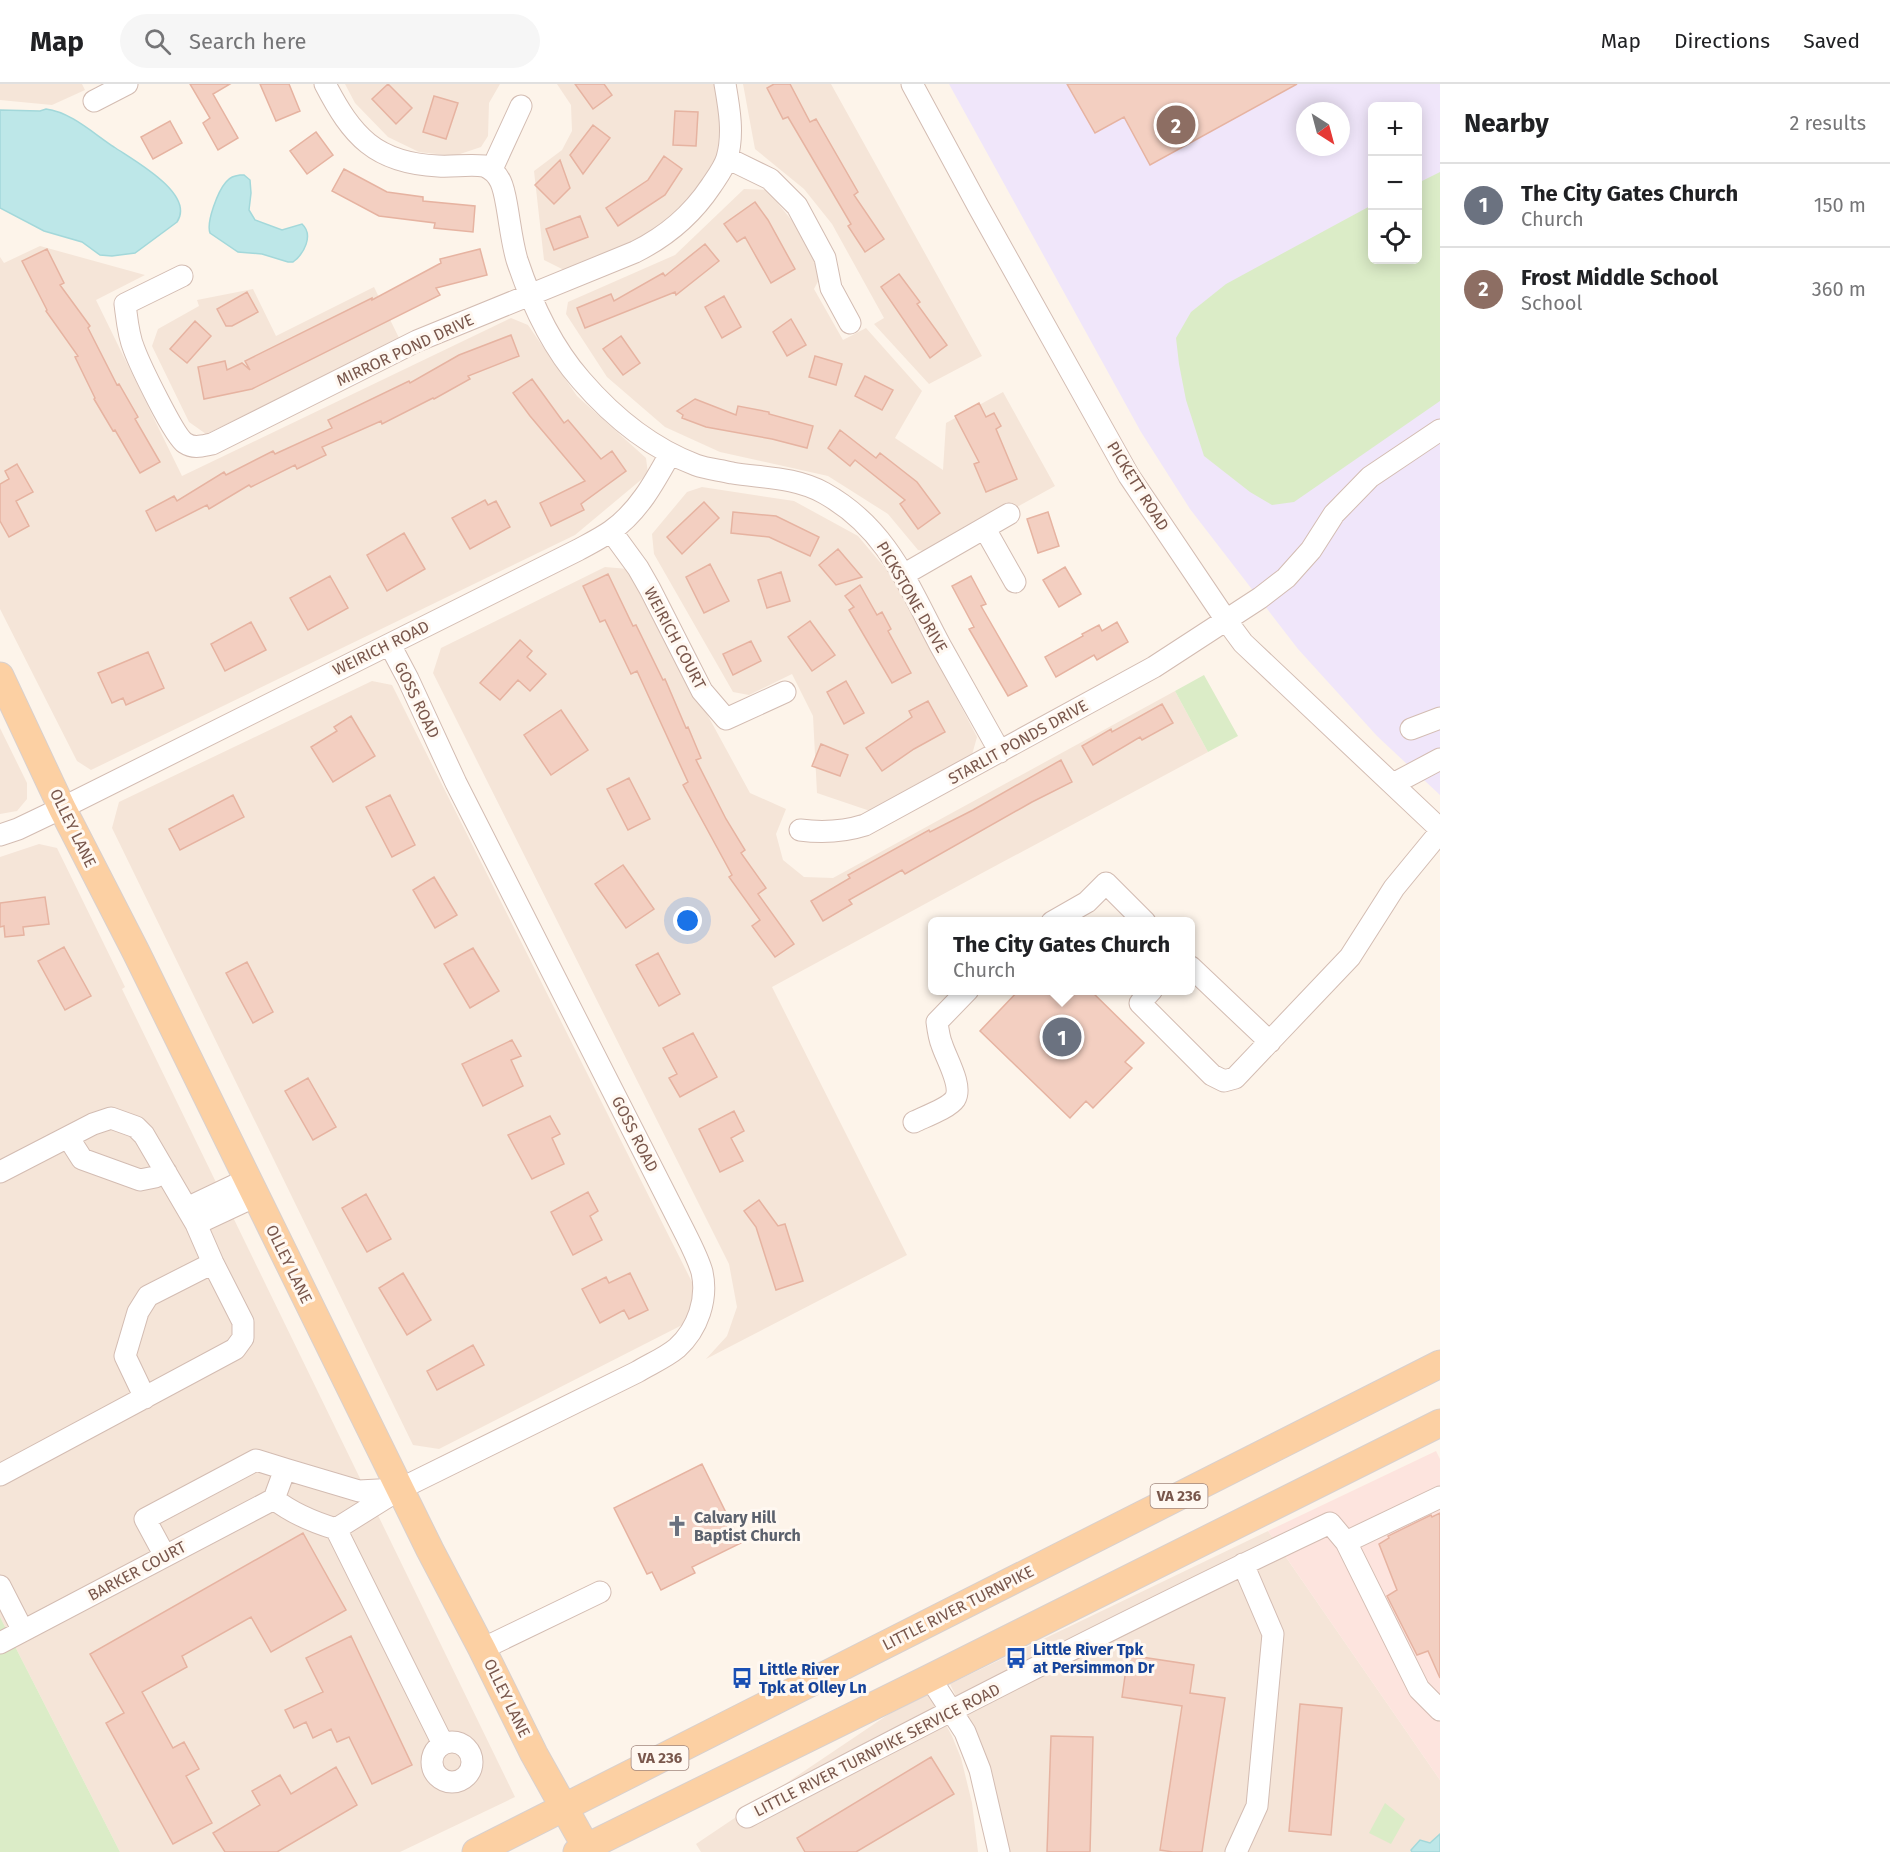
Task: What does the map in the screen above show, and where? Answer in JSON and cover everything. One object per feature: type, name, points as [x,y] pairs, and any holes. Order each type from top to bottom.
[{"type":"main road","name":"OLLEY LANE","points":[[0,676],[62,808],[136,952],[430,1550],[583,1850]]},
{"type":"main road","name":"LITTLE RIVER TURNPIKE","points":[[476,1852],[1440,1364]]},
{"type":"main road","name":"VA 236","points":[[583,1850],[1440,1423]]},
{"type":"street","points":[[94,100],[127,84]]},
{"type":"street","points":[[325,84],[348,125],[366,142],[378,151],[394,158],[417,164],[474,165],[492,169],[521,106]]},
{"type":"street","name":"MIRROR POND DRIVE","points":[[182,276],[124,304],[134,350],[180,439],[193,447],[212,444],[417,341],[635,252],[666,235],[701,201],[719,175],[727,158],[730,138],[729,108],[724,84]]},
{"type":"street","name":"PICKETT ROAD","points":[[912,84],[1129,476],[1226,620],[1243,643],[1440,830]]},
{"type":"street","points":[[727,158],[770,178],[797,206],[825,258],[831,288],[850,323]]},
{"type":"street","name":"PICKSTONE DRIVE","points":[[492,169],[498,175],[504,188],[517,259],[544,326],[579,378],[618,417],[670,454],[699,466],[735,473],[783,478],[803,484],[823,493],[846,508],[878,537],[889,551],[1000,752]]},
{"type":"street","name":"STARLIT PONDS DRIVE","points":[[800,830],[822,832],[848,830],[865,825],[1154,667],[1260,598],[1286,578],[1311,549],[1334,514],[1370,477],[1440,430]]},
{"type":"street","name":"WEIRICH ROAD","points":[[0,835],[62,808],[578,550],[611,531],[627,517],[651,490],[670,454]]},
{"type":"street","points":[[903,575],[1009,514]]},
{"type":"street","points":[[985,529],[1015,582]]},
{"type":"street","name":"WEIRICH COURT","points":[[611,531],[651,589],[702,691],[726,719],[785,692]]},
{"type":"street","name":"GOSS ROAD","points":[[390,645],[456,783],[684,1230],[701,1270],[704,1285],[704,1299],[698,1319],[690,1334],[668,1355],[400,1488]]},
{"type":"street","points":[[1411,729],[1440,718]]},
{"type":"street","points":[[1393,784],[1440,759]]},
{"type":"street","points":[[1147,995],[1140,1003],[1212,1075],[1224,1081],[1234,1078],[1350,957],[1394,888],[1440,830]]},
{"type":"street","points":[[1059,917],[1087,902],[1106,883],[1141,917]]},
{"type":"street","points":[[1195,971],[1270,1042]]},
{"type":"street","points":[[914,1122],[948,1105],[955,1099],[956,1080],[941,1044],[937,1022],[963,995]]},
{"type":"street","points":[[0,1172],[93,1124],[111,1118],[136,1126],[144,1135],[191,1216],[243,1322],[243,1338],[235,1349],[0,1475]]},
{"type":"street","points":[[68,1137],[82,1159],[140,1180],[166,1172]]},
{"type":"street","points":[[191,1216],[252,1188]]},
{"type":"street","points":[[145,1398],[125,1356],[138,1312],[148,1296],[213,1263]]},
{"type":"street","points":[[165,1556],[145,1519],[256,1460],[360,1491],[400,1488]]},
{"type":"street","points":[[285,1469],[274,1499],[311,1522],[336,1529],[442,1744]]},
{"type":"street","points":[[336,1529],[400,1488]]},
{"type":"street","points":[[1440,1497],[1346,1542],[1419,1689],[1440,1710]]},
{"type":"street","name":"BARKER COURT","points":[[0,1643],[274,1499]]},
{"type":"street","name":"LITTLE RIVER TURNPIKE SERVICE ROAD","points":[[747,1817],[951,1710],[1330,1523],[1346,1542]]},
{"type":"street","points":[[1236,1852],[1257,1806],[1273,1634],[1243,1564]]},
{"type":"street","points":[[0,1586],[23,1631]]},
{"type":"street","points":[[482,1649],[600,1592]]},
{"type":"street","points":[[930,1678],[966,1732],[980,1770],[999,1852]]},
{"type":"shaded area","points":[[0,84],[82,84],[85,90],[52,105],[0,100]]},
{"type":"shaded area","points":[[345,84],[500,84],[489,103],[488,136],[481,147],[454,156],[419,152],[388,137],[355,103]]},
{"type":"shaded area","points":[[557,84],[715,84],[727,115],[723,158],[698,199],[639,242],[564,270],[544,260],[534,171],[562,150],[572,131],[571,105]]},
{"type":"shaded area","points":[[743,84],[831,84],[982,356],[929,384],[874,324],[884,318],[832,224],[804,189],[755,149]]},
{"type":"shaded area","points":[[949,84],[1440,84],[1440,795],[1377,736],[1298,649],[1190,509],[1141,432]]},
{"type":"shaded area","points":[[744,189],[767,190],[815,249],[823,272],[814,289],[843,340],[866,328],[922,391],[895,438],[943,470],[946,423],[1003,392],[1055,486],[934,553],[918,550],[888,514],[828,476],[720,452],[665,427],[607,377],[566,314],[568,302],[675,255]]},
{"type":"shaded area","points":[[40,246],[145,275],[96,300],[182,476],[511,318],[528,325],[577,396],[646,458],[648,474],[575,535],[91,770],[77,761],[0,609],[0,257],[4,263]]},
{"type":"shaded area","points":[[374,287],[401,342],[206,434],[189,422],[152,346],[158,329],[199,306],[197,300],[253,289],[276,336]]},
{"type":"shaded area","points":[[702,487],[794,501],[858,536],[895,580],[977,737],[970,762],[876,813],[817,793],[813,716],[792,674],[749,695],[733,692],[654,554],[652,534],[687,492]]},
{"type":"shaded area","points":[[605,567],[628,569],[750,793],[786,809],[776,834],[783,860],[804,877],[833,878],[1175,691],[1208,752],[772,987],[907,1255],[706,1359],[727,1336],[737,1307],[729,1264],[433,673],[441,648]]},
{"type":"shaded area","points":[[372,681],[392,685],[696,1290],[690,1321],[439,1449],[413,1445],[112,828],[119,802]]},
{"type":"shaded area","points":[[0,728],[27,783],[27,799],[17,811],[0,814]]},
{"type":"shaded area","points":[[39,844],[57,848],[125,987],[122,989],[515,1797],[400,1852],[120,1852],[0,1617],[0,857]]},
{"type":"shaded area","points":[[1436,1451],[1440,1459],[1440,1780],[1268,1531]]},
{"type":"shaded area","points":[[1268,1531],[1440,1780],[1440,1852],[1002,1852],[986,1758],[950,1684]]},
{"type":"shaded area","points":[[929,1694],[961,1758],[972,1803],[978,1852],[701,1852],[696,1844],[889,1714]]},
{"type":"green space","points":[[1440,172],[1440,401],[1294,502],[1272,505],[1250,492],[1204,456],[1186,400],[1176,338],[1191,312],[1226,284],[1368,207],[1368,264],[1422,264],[1422,181]]},
{"type":"green space","points":[[1204,675],[1238,736],[1208,752],[1175,691]]},
{"type":"green space","points":[[0,1617],[120,1852],[0,1852]]},
{"type":"green space","points":[[1385,1803],[1405,1819],[1391,1844],[1369,1833]]},
{"type":"water","points":[[46,109],[73,119],[160,179],[178,200],[181,211],[177,222],[135,253],[112,256],[100,255],[82,242],[44,231],[0,208],[0,110],[40,111]]},
{"type":"water","points":[[240,175],[250,180],[249,210],[255,220],[282,230],[302,224],[306,228],[306,244],[301,254],[293,262],[262,254],[238,252],[210,233],[211,214],[223,186],[229,179]]},
{"type":"water","points":[[1440,1834],[1440,1852],[1412,1852],[1411,1850],[1420,1840],[1430,1843]]},
{"type":"building","points":[[190,84],[230,84],[213,94],[238,138],[218,150],[203,123],[210,118]]},
{"type":"building","points":[[260,84],[289,84],[300,111],[276,121]]},
{"type":"building","points":[[388,84],[412,108],[396,124],[372,99]]},
{"type":"building","points":[[575,84],[604,84],[612,95],[593,109]]},
{"type":"building","points":[[774,84],[790,84],[810,122],[816,119],[858,192],[854,195],[884,239],[865,252],[848,226],[851,224],[788,117],[783,119],[767,88]]},
{"type":"building","points":[[1067,84],[1297,84],[1150,165],[1124,117],[1095,133]]},
{"type":"building","points":[[434,96],[458,103],[446,139],[423,132]]},
{"type":"building","points":[[675,111],[698,112],[696,146],[673,145]]},
{"type":"building","points":[[170,121],[182,143],[153,159],[141,137]]},
{"type":"building","points":[[593,125],[610,138],[583,174],[570,155]]},
{"type":"building","points":[[316,132],[333,155],[307,174],[290,151]]},
{"type":"building","points":[[664,156],[682,169],[665,195],[618,226],[606,208],[648,180]]},
{"type":"building","points":[[560,160],[570,188],[554,204],[535,185]]},
{"type":"building","points":[[344,169],[387,192],[423,197],[423,201],[475,206],[473,232],[434,228],[435,223],[379,216],[332,191]]},
{"type":"building","points":[[755,202],[768,220],[795,269],[771,283],[745,237],[737,242],[724,224]]},
{"type":"building","points":[[580,216],[588,237],[554,250],[546,229]]},
{"type":"building","points":[[705,244],[719,261],[676,295],[675,292],[585,328],[577,308],[611,294],[614,301],[663,273],[665,276]]},
{"type":"building","points":[[47,249],[64,283],[60,285],[90,326],[88,328],[117,385],[119,384],[138,417],[135,419],[160,462],[140,473],[94,399],[75,357],[78,356],[46,311],[22,261]]},
{"type":"building","points":[[480,249],[487,275],[436,288],[440,295],[252,389],[204,399],[198,367],[225,361],[227,370],[242,363],[250,370],[245,361],[372,298],[372,300],[441,263],[440,259]]},
{"type":"building","points":[[899,274],[920,302],[917,304],[947,345],[930,358],[881,287]]},
{"type":"building","points":[[247,292],[258,312],[232,326],[226,326],[217,309]]},
{"type":"building","points":[[724,296],[741,327],[722,338],[705,307]]},
{"type":"building","points":[[791,319],[806,345],[787,356],[773,332]]},
{"type":"building","points":[[195,321],[211,336],[187,363],[170,349]]},
{"type":"building","points":[[511,335],[519,356],[468,376],[470,379],[382,424],[381,421],[322,447],[326,455],[297,469],[295,465],[251,487],[249,485],[209,509],[207,505],[156,531],[146,511],[174,496],[177,501],[224,472],[226,475],[273,451],[275,454],[332,428],[328,420],[409,381],[410,383],[459,355]]},
{"type":"building","points":[[621,336],[640,363],[623,375],[603,349]]},
{"type":"building","points":[[815,356],[842,364],[836,385],[809,377]]},
{"type":"building","points":[[865,376],[893,390],[882,410],[855,396]]},
{"type":"building","points":[[532,379],[564,423],[568,420],[601,459],[612,451],[626,471],[581,504],[584,510],[551,526],[540,503],[585,481],[513,393]]},
{"type":"building","points":[[695,399],[736,415],[738,406],[769,412],[769,414],[813,426],[807,448],[706,427],[682,418],[683,415],[677,411]]},
{"type":"building","points":[[979,403],[986,417],[994,413],[1001,426],[996,429],[1017,479],[986,492],[974,464],[979,462],[955,416]]},
{"type":"building","points":[[840,430],[876,458],[880,453],[917,482],[940,513],[918,529],[900,504],[905,500],[855,460],[850,466],[828,448]]},
{"type":"building","points":[[17,464],[33,492],[16,501],[29,526],[9,537],[0,521],[0,484],[9,479],[5,471]]},
{"type":"building","points":[[485,500],[488,505],[496,501],[510,527],[470,549],[452,518]]},
{"type":"building","points":[[704,502],[719,518],[682,554],[667,537]]},
{"type":"building","points":[[733,512],[776,516],[819,537],[810,556],[769,537],[731,533]]},
{"type":"building","points":[[1048,512],[1059,546],[1038,553],[1027,519]]},
{"type":"building","points":[[404,533],[425,569],[387,591],[367,555]]},
{"type":"building","points":[[838,549],[862,577],[836,585],[819,565]]},
{"type":"building","points":[[710,564],[729,601],[704,613],[686,577]]},
{"type":"building","points":[[1065,567],[1081,594],[1059,607],[1043,580]]},
{"type":"building","points":[[781,572],[790,601],[767,608],[758,580]]},
{"type":"building","points":[[608,574],[633,626],[636,625],[663,680],[665,679],[686,728],[688,727],[701,758],[696,760],[726,819],[745,850],[741,853],[766,888],[758,894],[794,944],[775,957],[752,926],[760,920],[729,877],[732,875],[683,785],[688,782],[637,671],[631,674],[605,620],[600,622],[583,586]]},
{"type":"building","points":[[330,576],[348,608],[308,630],[290,598]]},
{"type":"building","points":[[971,576],[986,604],[981,606],[1027,686],[1008,696],[969,629],[974,627],[952,586]]},
{"type":"building","points":[[860,585],[877,615],[882,612],[891,629],[888,631],[911,673],[892,683],[849,610],[854,607],[845,596]]},
{"type":"building","points":[[810,621],[835,655],[812,671],[788,637]]},
{"type":"building","points":[[251,622],[266,650],[225,671],[211,644]]},
{"type":"building","points":[[1117,622],[1128,642],[1097,660],[1094,655],[1056,677],[1045,657],[1099,625],[1102,631]]},
{"type":"building","points":[[520,640],[532,651],[527,657],[546,674],[530,691],[518,680],[500,700],[480,683]]},
{"type":"building","points":[[751,641],[761,661],[733,675],[723,654]]},
{"type":"building","points":[[148,652],[164,688],[126,705],[123,698],[112,703],[98,673]]},
{"type":"building","points":[[846,681],[864,713],[844,724],[827,692]]},
{"type":"building","points":[[928,701],[945,732],[914,749],[882,771],[866,748],[912,717],[909,711]]},
{"type":"building","points":[[1162,704],[1173,723],[1142,740],[1140,737],[1093,765],[1082,746]]},
{"type":"building","points":[[561,710],[588,750],[551,775],[524,735]]},
{"type":"building","points":[[351,716],[375,756],[333,782],[311,747],[337,731],[334,727]]},
{"type":"building","points":[[821,744],[848,755],[840,776],[812,766]]},
{"type":"building","points":[[1061,760],[1072,782],[905,874],[902,870],[849,900],[852,904],[823,921],[811,901],[850,878],[848,875],[929,830],[930,832],[973,810]]},
{"type":"building","points":[[629,778],[650,819],[628,830],[607,789]]},
{"type":"building","points":[[233,795],[244,817],[180,850],[169,829]]},
{"type":"building","points":[[390,795],[415,845],[392,857],[366,807]]},
{"type":"building","points":[[623,865],[654,909],[626,928],[595,884]]},
{"type":"building","points":[[434,877],[457,915],[435,928],[413,890]]},
{"type":"building","points":[[45,897],[49,924],[23,927],[24,935],[5,937],[4,926],[0,927],[0,903]]},
{"type":"building","points":[[64,947],[91,996],[65,1010],[38,961]]},
{"type":"building","points":[[473,948],[499,991],[470,1008],[444,964]]},
{"type":"building","points":[[658,953],[680,994],[659,1006],[636,965]]},
{"type":"building","points":[[247,962],[273,1012],[253,1023],[226,973]]},
{"type":"building","points":[[1014,995],[1095,995],[1144,1043],[1125,1062],[1132,1068],[1093,1108],[1086,1101],[1070,1118],[980,1031]]},
{"type":"building","points":[[693,1033],[717,1077],[680,1097],[669,1078],[677,1074],[663,1048]]},
{"type":"building","points":[[512,1040],[521,1056],[511,1060],[523,1086],[483,1106],[462,1064]]},
{"type":"building","points":[[308,1078],[336,1127],[313,1140],[285,1091]]},
{"type":"building","points":[[734,1111],[744,1131],[731,1138],[743,1161],[720,1172],[699,1129]]},
{"type":"building","points":[[550,1116],[560,1134],[552,1138],[564,1164],[532,1179],[508,1135]]},
{"type":"building","points":[[588,1192],[598,1211],[590,1216],[602,1240],[573,1255],[551,1212]]},
{"type":"building","points":[[366,1194],[391,1239],[367,1252],[342,1208]]},
{"type":"building","points":[[759,1200],[778,1226],[785,1224],[803,1281],[776,1290],[756,1227],[744,1211]]},
{"type":"building","points":[[403,1273],[431,1320],[407,1335],[379,1288]]},
{"type":"building","points":[[630,1273],[648,1310],[629,1319],[624,1310],[600,1323],[582,1289],[606,1277],[609,1283]]},
{"type":"building","points":[[473,1345],[484,1365],[437,1390],[427,1371]]},
{"type":"building","name":"Calvary Hill Baptist Church","points":[[702,1464],[741,1543],[692,1567],[695,1573],[661,1590],[652,1572],[647,1574],[614,1508]]},
{"type":"building","points":[[1440,1513],[1440,1678],[1428,1651],[1417,1655],[1387,1596],[1397,1590],[1379,1544],[1389,1538],[1388,1536],[1431,1515],[1432,1517]]},
{"type":"building","points":[[303,1533],[346,1610],[271,1652],[251,1617],[182,1656],[187,1667],[142,1692],[173,1748],[184,1742],[199,1769],[186,1776],[212,1823],[173,1844],[106,1723],[124,1713],[90,1654]]},
{"type":"building","points":[[351,1636],[412,1765],[372,1784],[349,1737],[337,1742],[331,1729],[313,1738],[306,1722],[294,1728],[285,1710],[323,1692],[306,1658]]},
{"type":"building","points":[[1128,1655],[1194,1665],[1190,1693],[1225,1698],[1202,1852],[1160,1850],[1182,1706],[1122,1697]]},
{"type":"building","points":[[1300,1704],[1342,1708],[1331,1835],[1289,1831]]},
{"type":"building","points":[[1051,1736],[1093,1737],[1090,1852],[1047,1852]]},
{"type":"building","points":[[931,1757],[954,1794],[856,1852],[805,1852],[797,1838]]},
{"type":"building","points":[[336,1767],[357,1805],[277,1852],[225,1852],[213,1833],[260,1805],[252,1791],[280,1775],[291,1794]]},
{"type":"place","name":"Frost Middle School","points":[[1176,125]]},
{"type":"place","name":"The City Gates Church","points":[[1062,1037]]},
{"type":"place","name":"Calvary Hill Baptist Church","points":[[677,1526]]},
{"type":"place","name":"Little River Tpk at Persimmon Dr","points":[[1016,1658]]},
{"type":"place","name":"Little River Tpk at Olley Ln","points":[[742,1678]]}]
